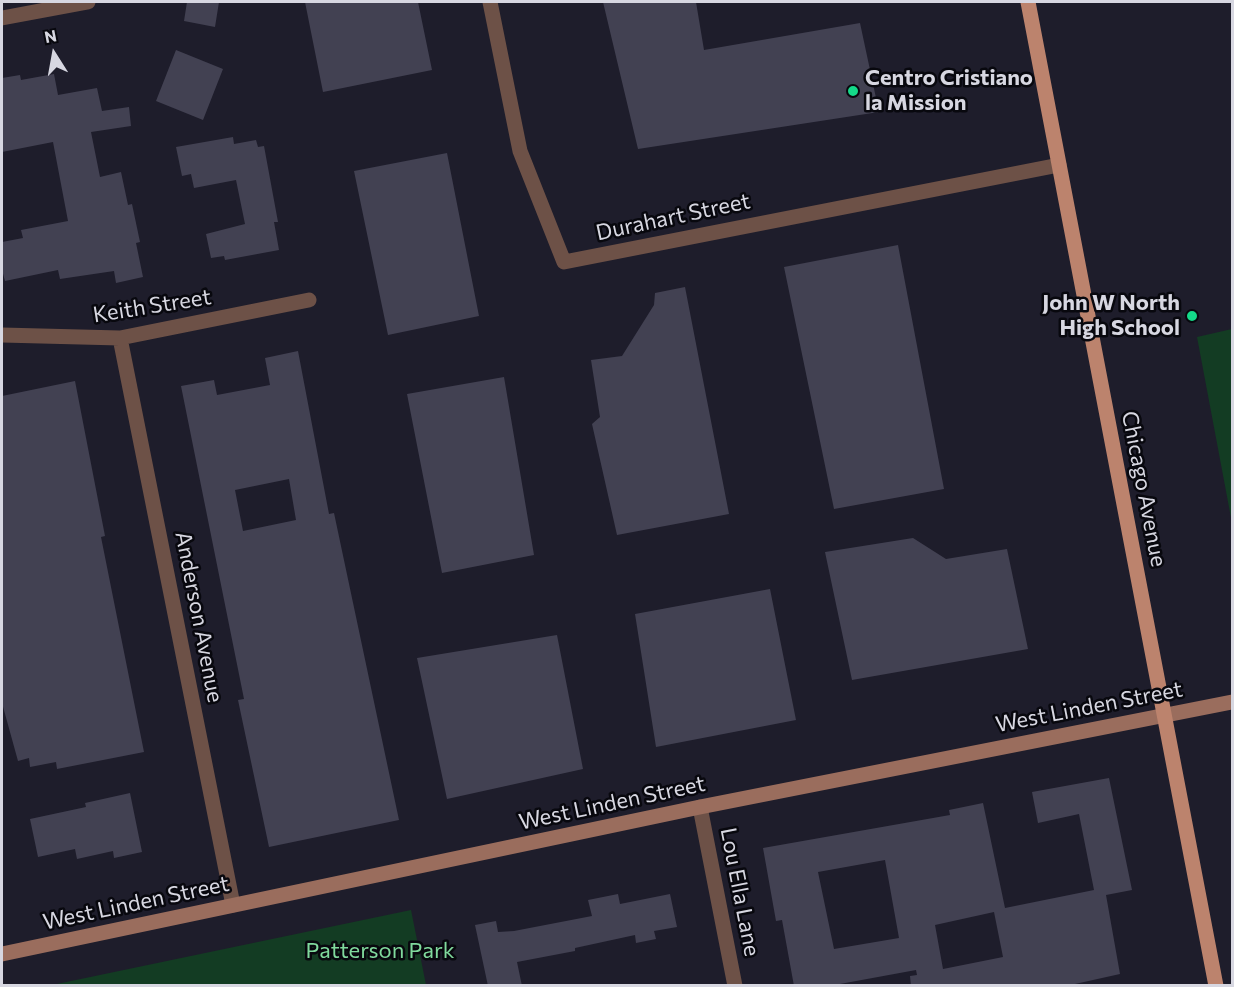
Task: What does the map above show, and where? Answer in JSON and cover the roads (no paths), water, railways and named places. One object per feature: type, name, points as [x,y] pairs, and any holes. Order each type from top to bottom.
[{"type":"main road","name":"Chicago Avenue","points":[[1028,2],[1216,986]]},
{"type":"street","points":[[2,18],[88,2]]},
{"type":"street","name":"Durahart Street","points":[[490,2],[520,151],[564,262],[1059,165]]},
{"type":"street","name":"Keith Street","points":[[2,335],[120,338],[309,300]]},
{"type":"street","name":"Anderson Avenue","points":[[120,338],[233,905]]},
{"type":"street","name":"West Linden Street","points":[[2,954],[700,807],[1233,702]]},
{"type":"street","name":"Lou Ella Lane","points":[[700,807],[735,986]]},
{"type":"place","name":"Centro Cristiano la Mission","points":[[853,91]]},
{"type":"place","name":"John W North High School","points":[[1192,316]]},
{"type":"park label","name":"Patterson Park","points":[[380,951]]}]
